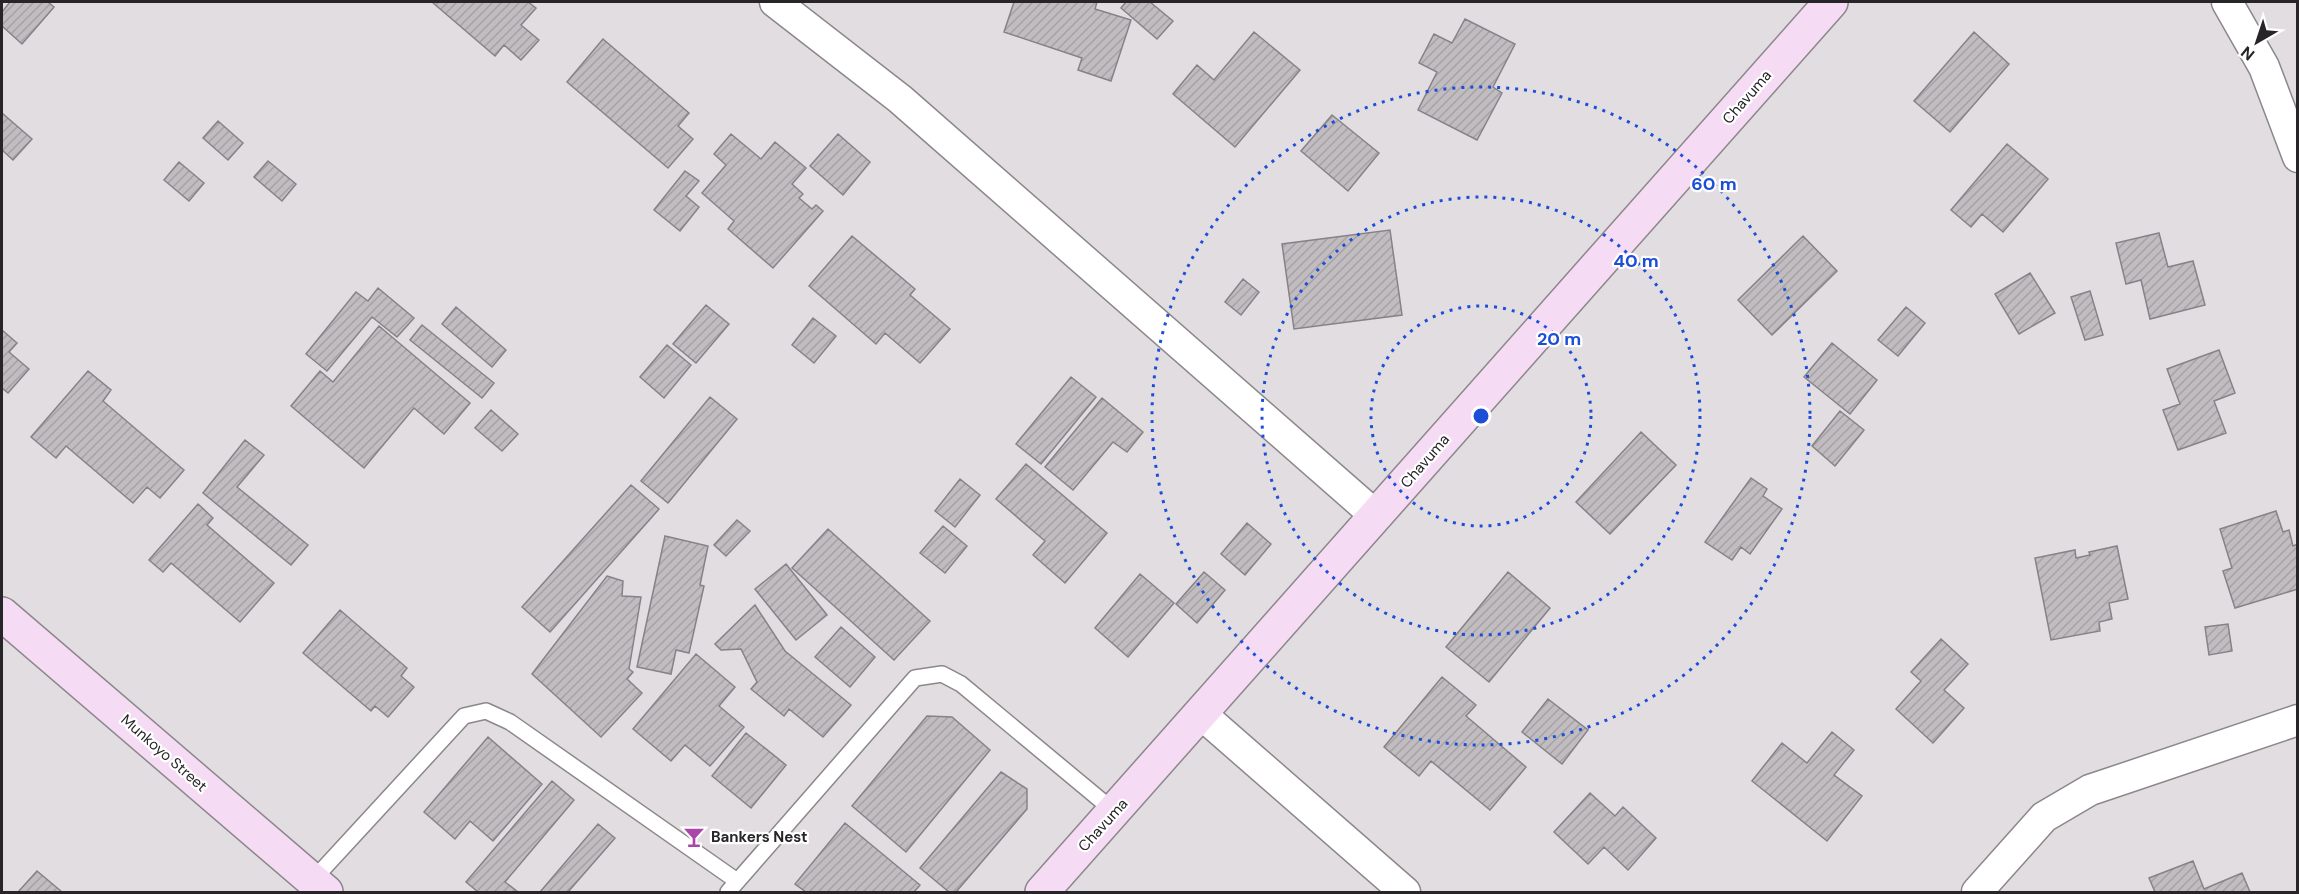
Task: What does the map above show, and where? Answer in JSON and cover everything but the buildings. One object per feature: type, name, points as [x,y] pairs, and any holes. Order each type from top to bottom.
[{"type":"street","points":[[775,2],[900,99],[1376,516]]},
{"type":"street","name":"Chavuma","points":[[1042,892],[1831,2]]},
{"type":"street","points":[[2227,2],[2264,67],[2298,157]]},
{"type":"street","name":"Munkoyo Street","points":[[2,614],[319,887]]},
{"type":"street","points":[[1200,713],[1404,892]]},
{"type":"street","points":[[1977,892],[2044,817],[2090,790],[2298,720]]},
{"type":"lane","points":[[319,887],[464,716],[486,711],[510,722],[733,887],[915,678],[942,674],[961,684],[1115,812]]},
{"type":"place","name":"Bankers Nest","points":[[694,837]]}]
